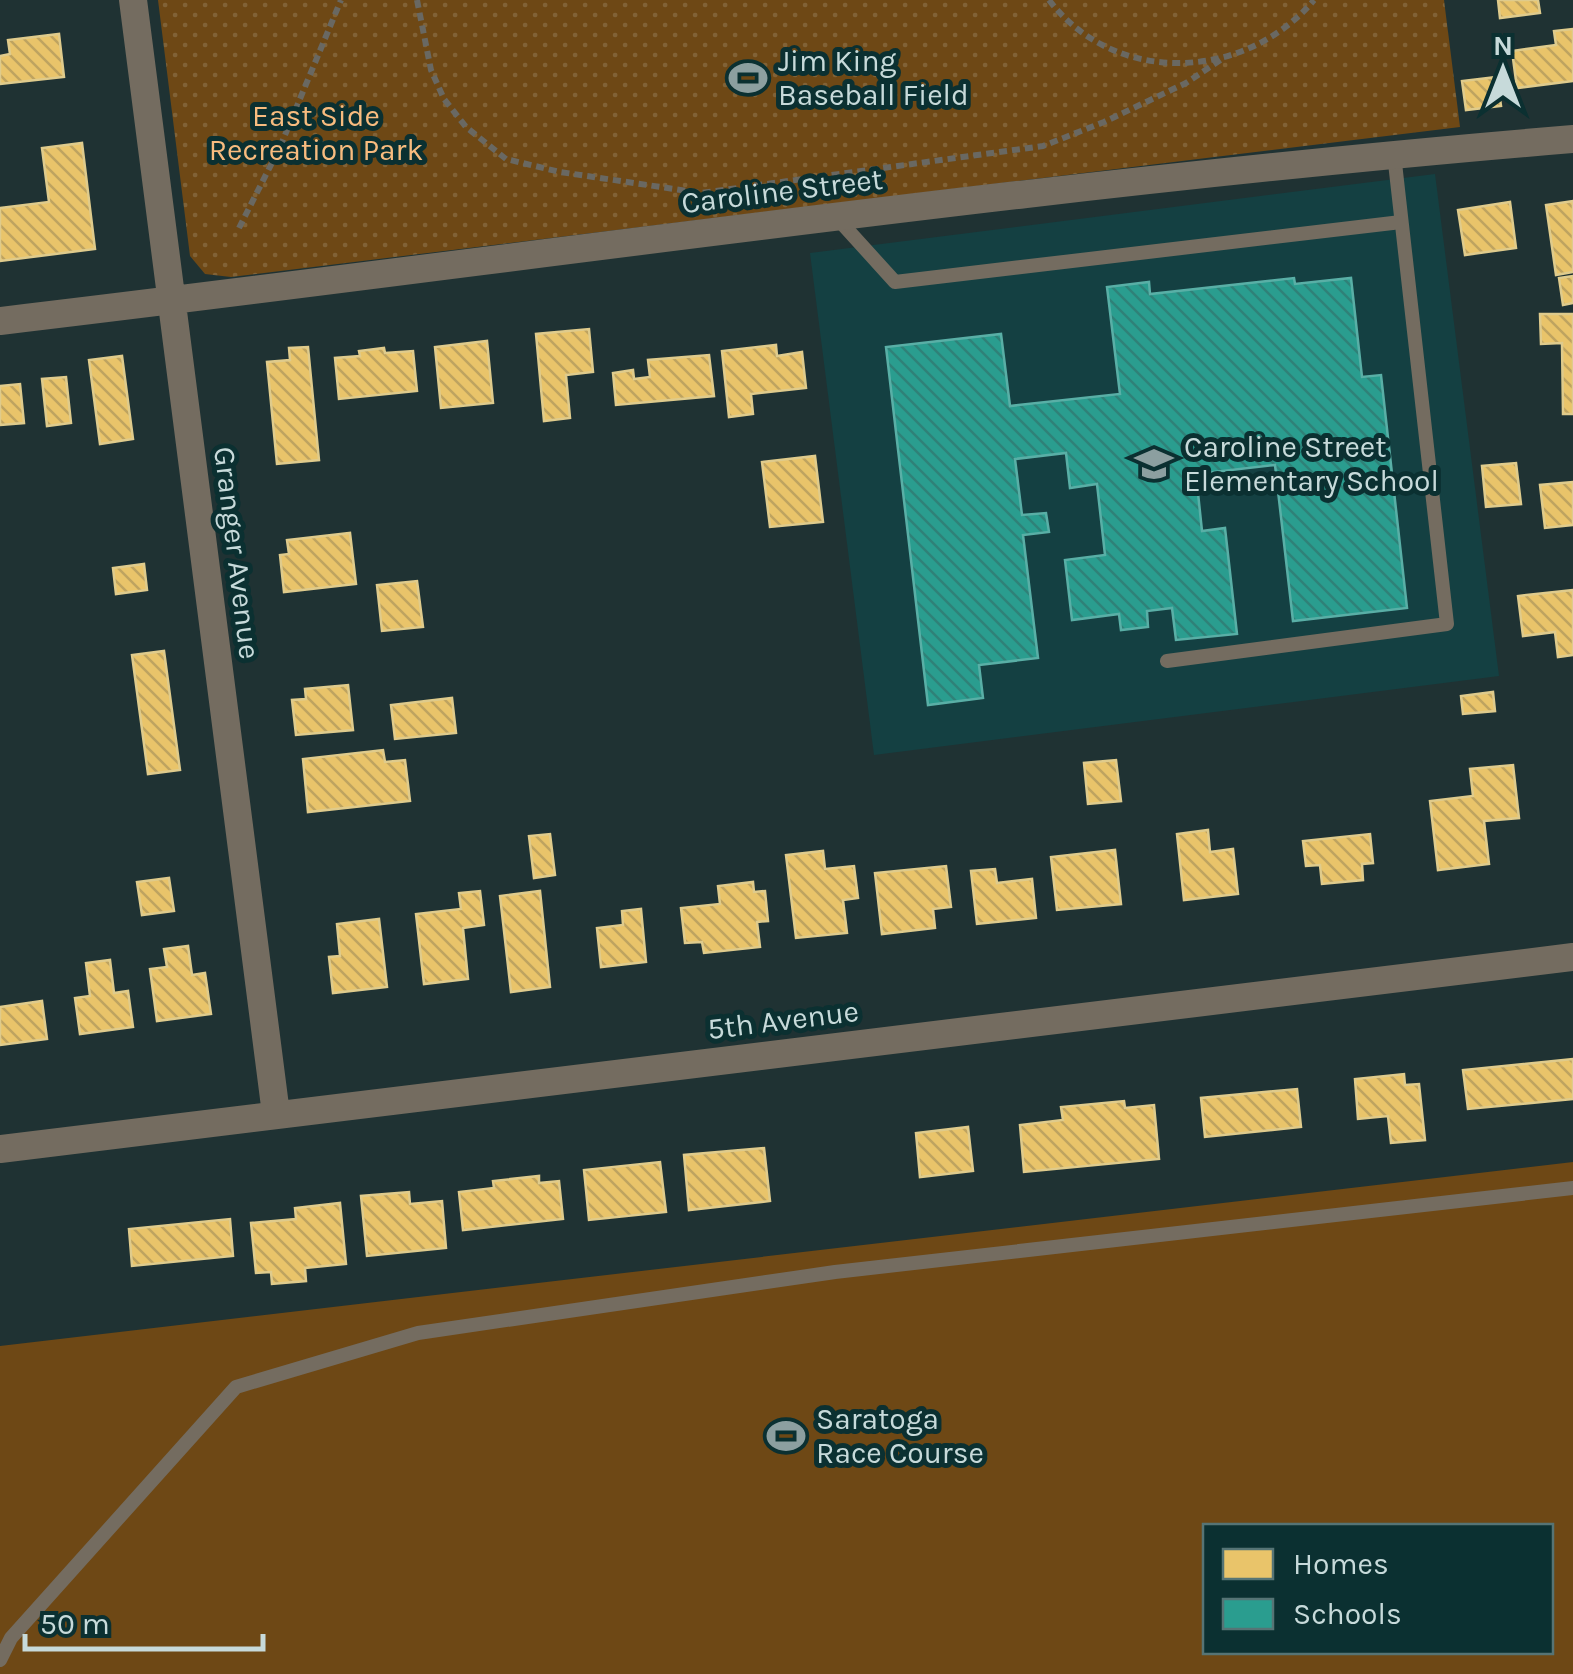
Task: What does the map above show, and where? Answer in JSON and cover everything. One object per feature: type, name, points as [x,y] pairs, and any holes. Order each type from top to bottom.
[{"type":"street","name":"Granger Avenue","points":[[133,0],[276,1114]]},
{"type":"street","name":"Caroline Street","points":[[0,321],[583,246],[1394,154],[1573,139]]},
{"type":"street","name":"5th Avenue","points":[[0,1149],[1573,957]]},
{"type":"lane","points":[[1167,661],[1448,624],[1394,154]]},
{"type":"lane","points":[[837,217],[895,282],[1401,222]]},
{"type":"lane","points":[[0,1660],[11,1638],[236,1387],[418,1333],[836,1272],[1573,1188]]},
{"type":"path","points":[[238,228],[280,146],[341,0]]},
{"type":"path","points":[[416,0],[431,70],[444,99],[466,128],[506,159],[560,172],[701,193],[1043,146],[1186,84],[1222,59]]},
{"type":"path","points":[[1050,0],[1075,27],[1124,54],[1150,62],[1178,64],[1222,59],[1258,47],[1281,32],[1314,0]]},
{"type":"path","points":[[280,146],[327,144]]},
{"type":"shaded area","name":"Caroline Street Elementary School","points":[[1435,174],[1499,676],[874,755],[810,253]]},
{"type":"green space","name":"East Side Recreation Park","points":[[158,0],[1444,0],[1460,127],[231,277],[205,274],[190,256]]},
{"type":"green space","name":"Saratoga Race Course","points":[[1573,1162],[1573,1674],[0,1674],[0,1346]]},
{"type":"building: Homes","points":[[1498,0],[1538,0],[1540,13],[1500,18]]},
{"type":"building: Homes","points":[[1573,29],[1573,81],[1517,88],[1512,51],[1556,45],[1554,31]]},
{"type":"building: Homes","points":[[59,34],[64,77],[0,84],[0,56],[10,54],[8,40]]},
{"type":"building: Homes","points":[[1497,77],[1501,106],[1466,110],[1462,81]]},
{"type":"building: Homes","points":[[82,143],[95,249],[0,261],[0,208],[49,202],[42,148]]},
{"type":"building: Homes","points":[[1573,201],[1573,272],[1556,275],[1546,205]]},
{"type":"building: Homes","points":[[1510,202],[1516,248],[1465,255],[1458,210]]},
{"type":"building: Homes","points":[[1573,276],[1573,303],[1563,305],[1559,278]]},
{"type":"building: Homes","points":[[1540,314],[1573,314],[1573,414],[1563,414],[1562,343],[1541,344]]},
{"type":"building: Homes","points":[[589,329],[593,372],[566,375],[570,418],[544,421],[536,334]]},
{"type":"building: Homes","points":[[487,341],[493,403],[441,408],[435,347]]},
{"type":"building: Homes","points":[[776,345],[777,356],[802,352],[806,388],[751,394],[753,414],[729,417],[722,351]]},
{"type":"building: Homes","points":[[308,347],[319,460],[277,464],[267,362],[290,360],[289,348]]},
{"type":"building: Homes","points":[[384,348],[385,353],[413,351],[417,391],[339,399],[335,358],[360,356],[359,351]]},
{"type":"building: Homes","points":[[709,355],[714,396],[616,405],[613,373],[633,370],[634,379],[650,377],[648,360]]},
{"type":"building: Homes","points":[[122,356],[133,439],[100,444],[89,360]]},
{"type":"building: Homes","points":[[66,377],[71,423],[47,426],[42,379]]},
{"type":"building: Homes","points":[[20,384],[24,423],[0,425],[0,386]]},
{"type":"building: Homes","points":[[815,456],[823,522],[770,527],[762,462]]},
{"type":"building: Homes","points":[[1516,463],[1521,504],[1486,507],[1482,466]]},
{"type":"building: Homes","points":[[1573,482],[1573,525],[1545,528],[1540,485]]},
{"type":"building: Homes","points":[[350,533],[356,584],[284,592],[280,555],[289,554],[287,540]]},
{"type":"building: Homes","points":[[144,564],[147,590],[116,594],[113,568]]},
{"type":"building: Homes","points":[[417,581],[423,627],[382,631],[377,585]]},
{"type":"building: Homes","points":[[1573,590],[1573,655],[1558,657],[1555,632],[1523,636],[1518,596]]},
{"type":"building: Homes","points":[[164,651],[180,770],[148,774],[132,655]]},
{"type":"building: Homes","points":[[348,685],[353,730],[296,735],[292,700],[306,699],[305,689]]},
{"type":"building: Homes","points":[[1493,692],[1495,711],[1463,714],[1461,696]]},
{"type":"building: Homes","points":[[452,698],[456,733],[395,739],[391,705]]},
{"type":"building: Homes","points":[[383,750],[385,762],[405,760],[410,801],[308,812],[303,759]]},
{"type":"building: Homes","points":[[1116,760],[1121,801],[1088,804],[1084,763]]},
{"type":"building: Homes","points":[[1513,765],[1519,818],[1484,821],[1489,864],[1438,870],[1430,801],[1473,796],[1470,769]]},
{"type":"building: Homes","points":[[1208,830],[1210,852],[1233,849],[1238,894],[1184,900],[1177,834]]},
{"type":"building: Homes","points":[[550,834],[555,875],[534,878],[529,836]]},
{"type":"building: Homes","points":[[1370,834],[1373,863],[1362,864],[1363,880],[1322,884],[1320,865],[1306,866],[1303,841]]},
{"type":"building: Homes","points":[[1115,850],[1121,904],[1057,910],[1051,857]]},
{"type":"building: Homes","points":[[823,851],[825,869],[854,866],[858,898],[843,900],[847,933],[796,938],[786,855]]},
{"type":"building: Homes","points":[[946,866],[951,907],[933,909],[935,928],[882,934],[875,873]]},
{"type":"building: Homes","points":[[995,869],[997,883],[1032,879],[1036,918],[977,924],[971,871]]},
{"type":"building: Homes","points":[[169,878],[174,911],[142,915],[137,882]]},
{"type":"building: Homes","points":[[753,882],[754,892],[765,891],[768,921],[757,922],[760,947],[704,953],[702,942],[685,943],[681,908],[720,904],[718,886]]},
{"type":"building: Homes","points":[[480,891],[484,925],[463,928],[468,979],[424,984],[416,914],[461,909],[459,893]]},
{"type":"building: Homes","points":[[540,891],[550,987],[511,992],[500,896]]},
{"type":"building: Homes","points":[[641,909],[646,962],[601,967],[597,928],[623,925],[622,911]]},
{"type":"building: Homes","points":[[379,919],[387,987],[333,993],[329,957],[340,956],[337,924]]},
{"type":"building: Homes","points":[[188,946],[192,975],[205,973],[211,1014],[157,1021],[150,969],[167,967],[164,949]]},
{"type":"building: Homes","points":[[110,960],[114,993],[128,991],[133,1027],[80,1034],[75,998],[90,996],[86,963]]},
{"type":"building: Homes","points":[[42,1001],[47,1039],[0,1045],[0,1007]]},
{"type":"building: Homes","points":[[1573,1059],[1573,1099],[1468,1109],[1463,1070]]},
{"type":"building: Homes","points":[[1404,1074],[1405,1085],[1419,1084],[1425,1140],[1391,1143],[1388,1116],[1358,1119],[1355,1079]]},
{"type":"building: Homes","points":[[1297,1089],[1301,1127],[1205,1137],[1201,1098]]},
{"type":"building: Homes","points":[[1124,1101],[1125,1108],[1154,1105],[1159,1159],[1024,1172],[1020,1125],[1063,1120],[1061,1107]]},
{"type":"building: Homes","points":[[968,1127],[973,1171],[920,1177],[916,1133]]},
{"type":"building: Homes","points":[[764,1148],[770,1201],[689,1210],[684,1155]]},
{"type":"building: Homes","points":[[660,1162],[666,1212],[589,1220],[584,1170]]},
{"type":"building: Homes","points":[[539,1176],[539,1183],[559,1181],[563,1219],[463,1230],[459,1192],[494,1188],[493,1181]]},
{"type":"building: Homes","points":[[409,1192],[410,1204],[442,1201],[446,1248],[367,1256],[361,1196]]},
{"type":"building: Homes","points":[[340,1203],[346,1264],[305,1268],[306,1281],[272,1284],[271,1272],[256,1273],[251,1223],[296,1219],[295,1208]]},
{"type":"building: Homes","points":[[230,1219],[233,1256],[132,1266],[129,1229]]},
{"type":"building: Schools","points":[[1294,278],[1295,284],[1351,278],[1362,377],[1381,375],[1407,608],[1293,621],[1275,465],[1196,474],[1202,531],[1225,528],[1237,634],[1176,640],[1172,608],[1147,611],[1148,627],[1121,630],[1119,614],[1072,620],[1065,560],[1105,555],[1097,484],[1070,488],[1066,453],[1015,459],[1022,515],[1046,513],[1049,532],[1023,535],[1038,658],[979,665],[983,698],[928,705],[886,347],[1001,334],[1010,406],[1120,394],[1107,287],[1149,282],[1150,294]]},
{"type":"place","name":"Jim King Baseball Field","points":[[748,78]]},
{"type":"place","name":"Caroline Street Elementary School","points":[[1154,464]]},
{"type":"place","name":"Saratoga Race Course","points":[[786,1436]]}]
